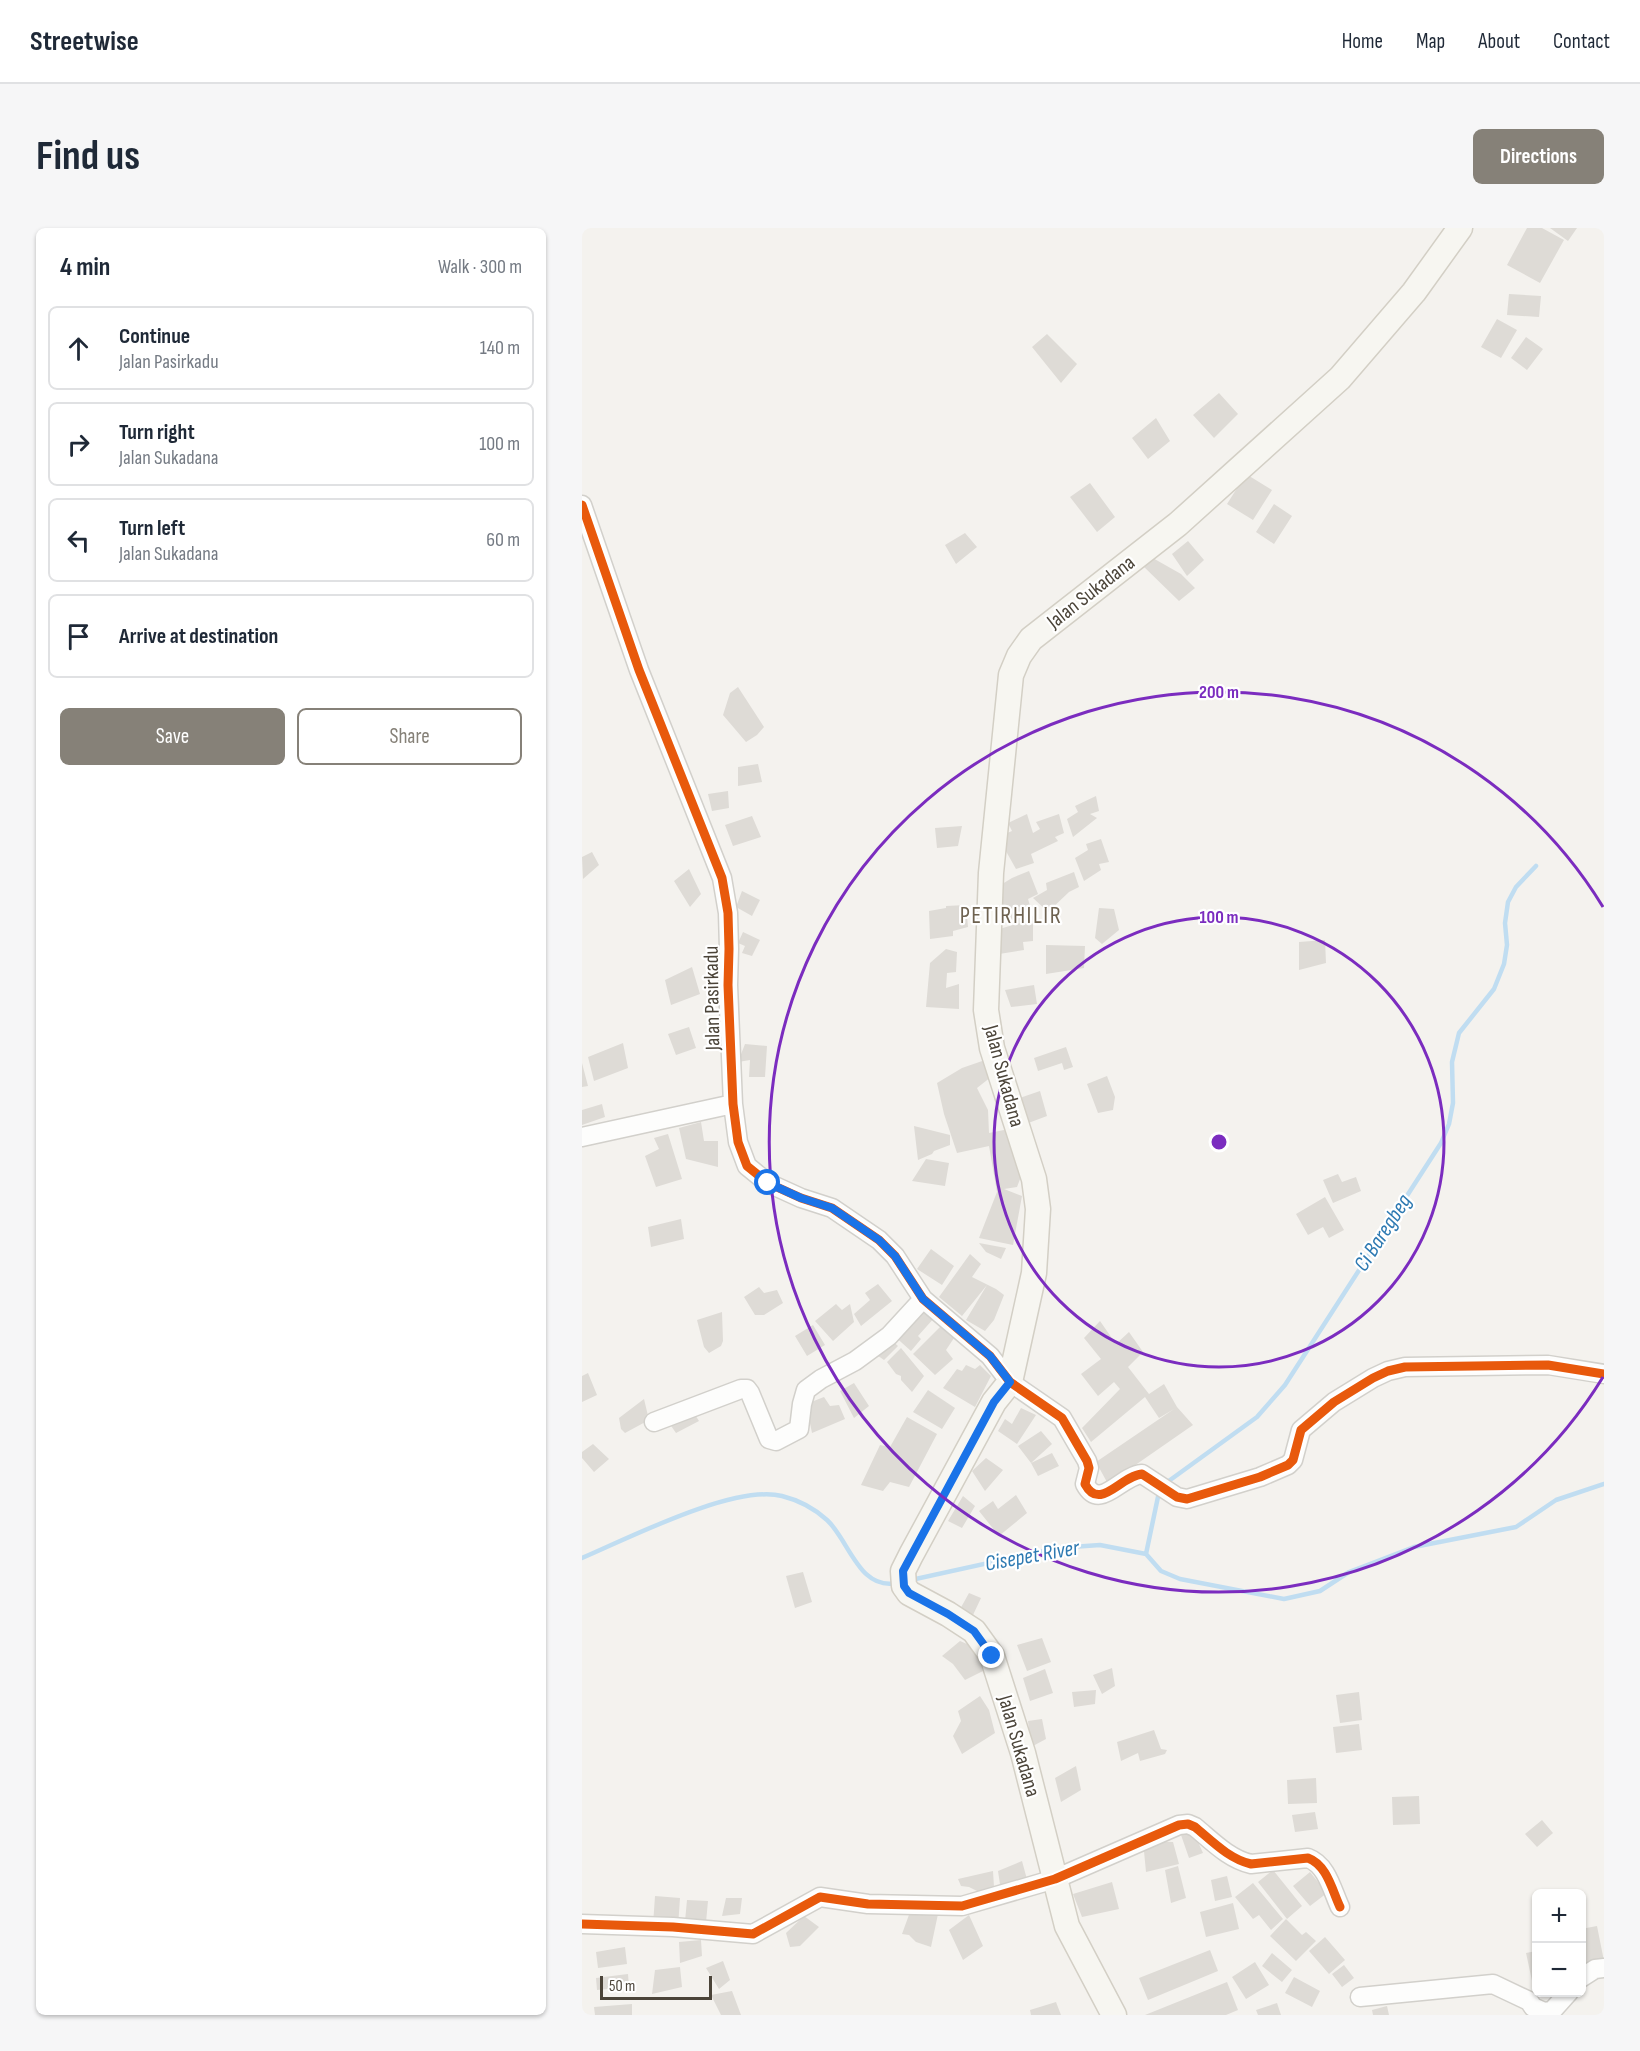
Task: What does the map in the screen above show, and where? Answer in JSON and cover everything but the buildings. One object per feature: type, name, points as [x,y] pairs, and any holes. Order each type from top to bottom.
[{"type":"main road","name":"Jalan Sukadana","points":[[1114,2015],[1067,1926],[1023,1753],[992,1656],[974,1631],[948,1614],[917,1599],[909,1593],[903,1579],[994,1402],[1010,1382],[1034,1273],[1038,1209],[1034,1179],[992,1048],[986,1010],[991,873],[1011,675],[1019,656],[1031,639],[1178,524],[1340,378],[1414,292],[1460,228]]},
{"type":"street","name":"Jalan Pasirkadu","points":[[582,505],[639,670],[722,878],[728,913],[728,985],[733,1104],[738,1142],[747,1166],[768,1183],[801,1198],[832,1208],[879,1240],[895,1256],[923,1299],[990,1356],[1010,1382],[1062,1418],[1087,1461],[1089,1467],[1085,1484],[1090,1492],[1097,1496],[1103,1495],[1137,1474],[1142,1474],[1177,1497],[1187,1499],[1260,1477],[1288,1465],[1293,1460],[1300,1430],[1334,1401],[1388,1371],[1405,1367],[1532,1365],[1604,1374]]},
{"type":"street","points":[[582,1137],[733,1104]]},
{"type":"street","points":[[654,1422],[741,1389],[747,1389],[770,1439],[776,1441],[799,1429],[806,1390],[821,1379],[855,1361],[889,1336],[923,1299]]},
{"type":"street","points":[[582,1924],[673,1927],[753,1934],[820,1898],[868,1904],[962,1906],[1055,1879],[1179,1825],[1188,1824],[1242,1862],[1251,1864],[1308,1858],[1317,1861],[1323,1868],[1340,1907]]},
{"type":"street","points":[[1586,1975],[1604,1968]]},
{"type":"street","points":[[1360,1997],[1493,1984],[1528,2001],[1533,2007],[1544,2012],[1552,2011],[1565,1997]]},
{"type":"waterway","name":"Ci Baregbeg","points":[[1166,1483],[1257,1417],[1285,1385],[1441,1143],[1449,1124],[1453,1103],[1452,1062],[1459,1033],[1494,989],[1504,964],[1508,902],[1516,887],[1536,866]]},
{"type":"waterway","name":"Cisepet River","points":[[911,1580],[1057,1548],[1100,1545],[1146,1554],[1161,1571],[1180,1579],[1284,1599],[1320,1591],[1349,1572],[1414,1547],[1516,1527],[1556,1500],[1604,1484]]},
{"type":"waterway","name":"Ci Baregbeg","points":[[1146,1554],[1159,1492]]},
{"type":"waterway","name":"Cisepet River","points":[[582,1558],[653,1526],[710,1505],[762,1494],[782,1496],[817,1512],[835,1529],[864,1572],[884,1583],[897,1583]]},
{"type":"cycle path","points":[[582,505],[639,670],[722,878],[728,913],[728,985],[733,1104],[738,1142],[747,1166],[768,1183],[801,1198],[832,1208],[879,1240],[895,1256],[923,1299],[990,1356],[1010,1382],[1062,1418],[1087,1461],[1089,1468],[1085,1484],[1091,1492],[1097,1495],[1104,1494],[1126,1480],[1142,1474],[1177,1497],[1187,1499],[1260,1477],[1288,1465],[1293,1460],[1301,1430],[1334,1402],[1373,1378],[1405,1367],[1548,1365],[1604,1374]]},
{"type":"cycle path","points":[[582,1924],[673,1927],[753,1934],[820,1897],[868,1904],[962,1906],[1055,1879],[1179,1825],[1188,1824],[1228,1854],[1243,1862],[1251,1864],[1308,1858],[1315,1861],[1328,1879],[1340,1907]]},
{"type":"district","name":"PETIRHILIR","points":[[1011,915]]},
{"type":"route","points":[[768,1183],[801,1198],[832,1208],[879,1240],[895,1256],[923,1299],[990,1356],[1010,1382],[994,1402],[903,1571],[904,1586],[909,1593],[974,1631],[992,1656]]}]
